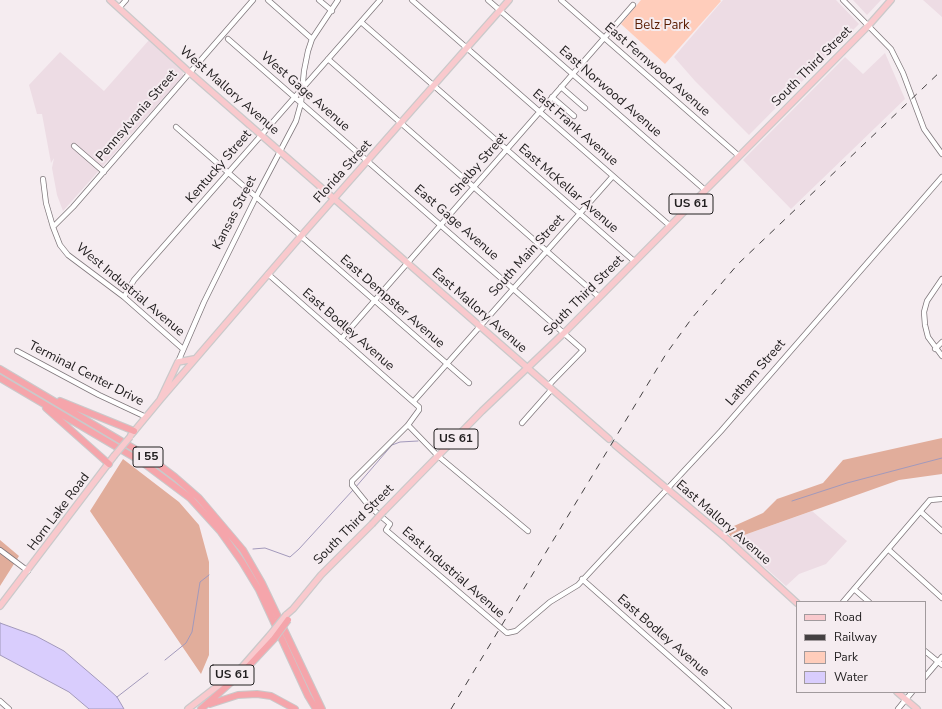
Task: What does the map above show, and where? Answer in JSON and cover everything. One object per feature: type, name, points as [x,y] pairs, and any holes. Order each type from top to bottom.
[{"type":"highway","name":"I 55","points":[[0,369],[33,393],[142,462],[190,498],[220,531],[242,562],[259,590],[308,696],[316,709]]},
{"type":"highway","name":"I 55","points":[[0,378],[33,393],[150,458],[181,482],[219,520],[243,550],[262,583],[322,709]]},
{"type":"highway","points":[[33,393],[134,431]]},
{"type":"highway","points":[[33,393],[109,464]]},
{"type":"highway","name":"South Third Street","points":[[201,709],[246,670],[287,618]]},
{"type":"highway","points":[[201,709],[226,698],[248,694],[271,696],[296,709]]},
{"type":"main road","name":"West Mallory Avenue","points":[[110,0],[334,198]]},
{"type":"main road","name":"Florida Street","points":[[160,400],[334,198],[400,123],[435,86],[509,0]]},
{"type":"main road","name":"South Third Street","points":[[287,618],[321,575],[527,367],[599,297],[892,0]]},
{"type":"main road","name":"East Mallory Avenue","points":[[334,198],[609,439]]},
{"type":"main road","points":[[178,362],[194,359]]},
{"type":"main road","name":"Kansas Street","points":[[134,431],[160,400],[178,362]]},
{"type":"main road","name":"Horn Lake Road","points":[[0,606],[134,431]]},
{"type":"main road","name":"East Mallory Avenue","points":[[616,445],[727,539],[796,602]]},
{"type":"main road","name":"South Third Street","points":[[188,709],[242,667],[272,637]]},
{"type":"main road","points":[[898,693],[916,709]]},
{"type":"street","points":[[119,8],[126,0]]},
{"type":"street","name":"Pennsylvania Street","points":[[53,227],[104,172],[253,0]]},
{"type":"street","points":[[268,0],[312,39]]},
{"type":"street","points":[[319,0],[332,11]]},
{"type":"street","name":"Kansas Street","points":[[178,362],[204,302],[256,196],[296,121],[304,88],[305,62],[312,39],[338,0]]},
{"type":"street","name":"Kentucky Street","points":[[124,297],[134,280],[380,0]]},
{"type":"street","name":"East Frank Avenue","points":[[412,0],[669,225]]},
{"type":"street","name":"East Norwood Avenue","points":[[488,0],[705,190]]},
{"type":"street","name":"East Fernwood Avenue","points":[[561,0],[739,156]]},
{"type":"street","points":[[844,0],[886,42],[896,57],[922,125],[928,136],[942,154]]},
{"type":"street","name":"Shelby Street","points":[[341,339],[633,5]]},
{"type":"street","name":"East McKellar Avenue","points":[[361,22],[634,261]]},
{"type":"street","name":"West Gage Avenue","points":[[228,39],[368,161]]},
{"type":"street","points":[[328,60],[599,297]]},
{"type":"street","points":[[561,87],[585,108]]},
{"type":"street","points":[[552,97],[574,116]]},
{"type":"street","name":"East Dempster Avenue","points":[[176,127],[469,383]]},
{"type":"street","points":[[74,146],[104,172]]},
{"type":"street","name":"East Gage Avenue","points":[[368,161],[583,350],[550,388]]},
{"type":"street","name":"South Main Street","points":[[414,401],[613,176]]},
{"type":"street","name":"Latham Street","points":[[582,580],[725,426],[942,177]]},
{"type":"street","name":"West Industrial Avenue","points":[[43,179],[46,203],[53,227],[60,245],[68,255],[124,297],[183,349]]},
{"type":"street","name":"East Bodley Avenue","points":[[268,274],[414,401]]},
{"type":"street","points":[[942,279],[927,301],[924,312],[924,325],[928,337],[935,349],[942,356]]},
{"type":"street","points":[[935,349],[942,342]]},
{"type":"street","name":"Terminal Center Drive","points":[[17,351],[99,395],[146,417]]},
{"type":"street","points":[[522,423],[550,388]]},
{"type":"street","points":[[414,401],[419,410],[408,424],[438,456],[528,531]]},
{"type":"street","name":"East Industrial Avenue","points":[[408,424],[352,481],[353,486],[369,506],[390,524],[386,530],[507,633],[520,628],[550,602],[575,588],[582,580]]},
{"type":"street","points":[[844,601],[930,500],[942,499]]},
{"type":"street","points":[[921,512],[942,531]]},
{"type":"street","points":[[0,550],[28,571]]},
{"type":"street","points":[[888,550],[942,598]]},
{"type":"street","name":"East Bodley Avenue","points":[[582,580],[729,709]]},
{"type":"street","points":[[854,589],[868,601]]},
{"type":"street","points":[[926,652],[940,664]]},
{"type":"street","points":[[926,676],[940,664],[942,657]]},
{"type":"street","points":[[898,709],[911,693]]},
{"type":"street","points":[[0,701],[9,709]]},
{"type":"shaded area","points":[[723,0],[836,0],[859,24],[749,135],[695,81],[674,57]]},
{"type":"shaded area","points":[[853,0],[881,0],[867,15]]},
{"type":"shaded area","points":[[923,0],[942,0],[942,17]]},
{"type":"shaded area","points":[[149,40],[183,72],[183,76],[63,211],[57,195],[52,168],[54,158],[51,163],[42,114],[37,114],[29,85],[60,52],[104,91]]},
{"type":"shaded area","points":[[885,53],[905,99],[791,209],[743,160],[845,57],[863,74]]},
{"type":"shaded area","points":[[942,438],[942,474],[899,480],[733,539],[725,530],[763,513],[777,499],[823,483],[843,460]]},
{"type":"shaded area","points":[[123,459],[179,502],[199,525],[209,562],[209,655],[201,674],[90,511]]},
{"type":"shaded area","points":[[812,511],[847,541],[826,564],[799,574],[786,586],[733,539]]},
{"type":"shaded area","points":[[0,540],[19,556],[0,586]]},
{"type":"green space","name":"Belz Park","points":[[641,0],[721,1],[665,64],[621,24]]},
{"type":"water","points":[[0,623],[36,636],[64,651],[117,697],[124,709],[89,709],[69,692],[0,655]]},
{"type":"waterway","points":[[355,488],[392,445],[400,442],[418,441]]},
{"type":"waterway","points":[[792,501],[847,483],[942,458]]},
{"type":"waterway","points":[[253,549],[265,548],[290,557],[353,490]]},
{"type":"waterway","points":[[165,660],[186,643],[192,632],[200,582],[209,575]]},
{"type":"waterway","points":[[117,697],[148,673]]},
{"type":"railway","points":[[451,709],[666,354],[692,318],[738,264],[942,70]]}]
